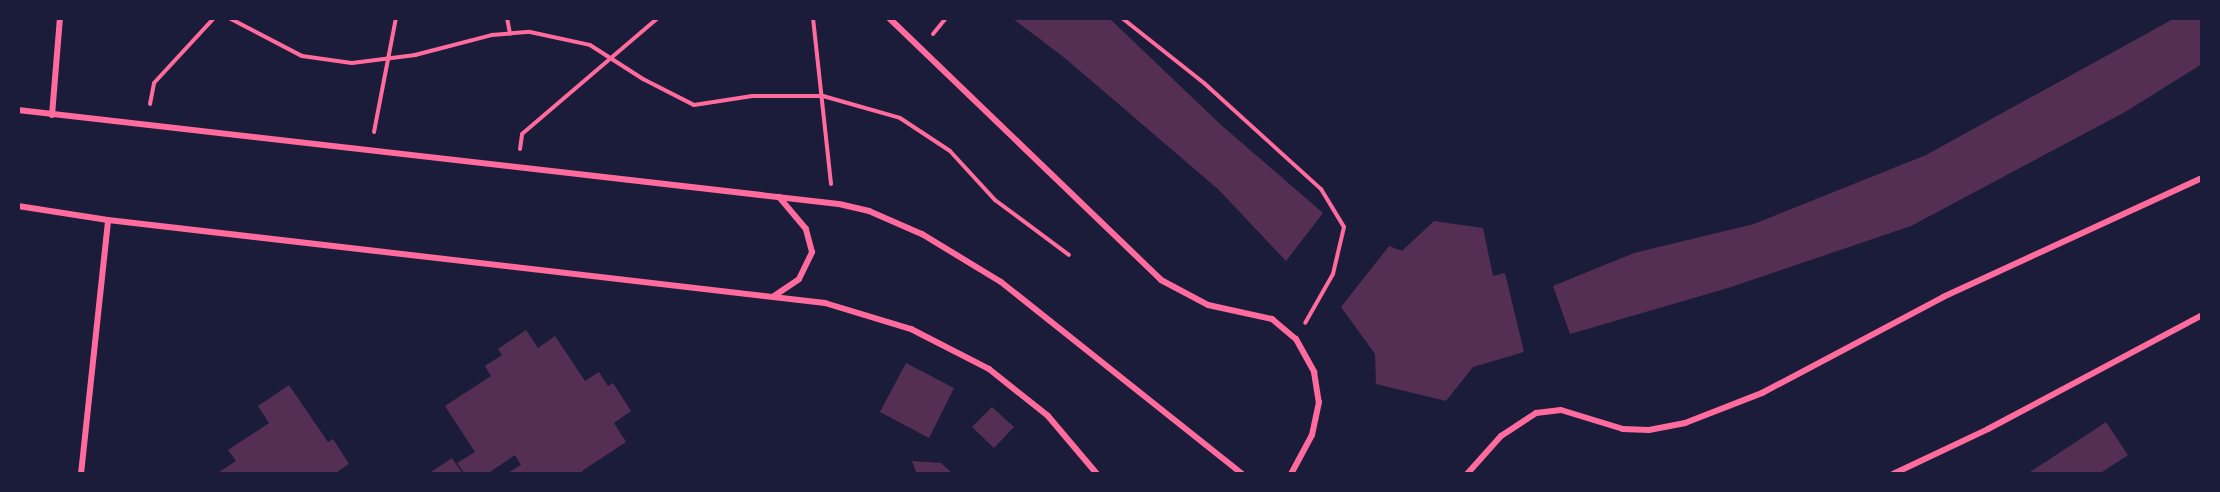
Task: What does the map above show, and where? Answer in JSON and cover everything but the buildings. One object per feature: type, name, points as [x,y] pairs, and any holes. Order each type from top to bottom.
[{"type":"street","points":[[52,115],[60,18]]},
{"type":"street","points":[[888,18],[1161,280],[1208,305],[1272,319],[1296,339],[1314,372],[1319,402],[1312,435],[1291,474]]},
{"type":"street","points":[[18,110],[854,206],[902,223],[987,273],[1242,474]]},
{"type":"street","points":[[1467,474],[1501,436],[1536,413],[1561,410],[1623,429],[1649,430],[1685,423],[1741,402],[1825,363],[1943,297],[2202,178]]},
{"type":"street","points":[[774,297],[799,279],[812,252],[806,229],[779,197]]},
{"type":"street","points":[[18,206],[108,220],[825,303],[867,314],[967,356],[1011,384],[1041,410],[1097,474]]},
{"type":"street","points":[[81,474],[108,220]]},
{"type":"street","points":[[1893,474],[1906,472],[2202,315]]},
{"type":"path","points":[[78,18],[96,18]]},
{"type":"path","points":[[146,125],[154,83],[213,18]]},
{"type":"path","points":[[229,18],[302,56],[352,63],[388,56],[415,55],[510,33],[531,32],[590,45],[694,105],[752,96],[823,96],[900,118],[950,151],[996,200],[1069,255]]},
{"type":"path","points":[[370,150],[396,18]]},
{"type":"path","points":[[507,18],[510,33]]},
{"type":"path","points":[[518,167],[522,134],[658,18]]},
{"type":"path","points":[[813,18],[832,176],[827,202]]},
{"type":"path","points":[[1122,18],[1204,83],[1321,189],[1344,228],[1333,274],[1296,339]]}]
